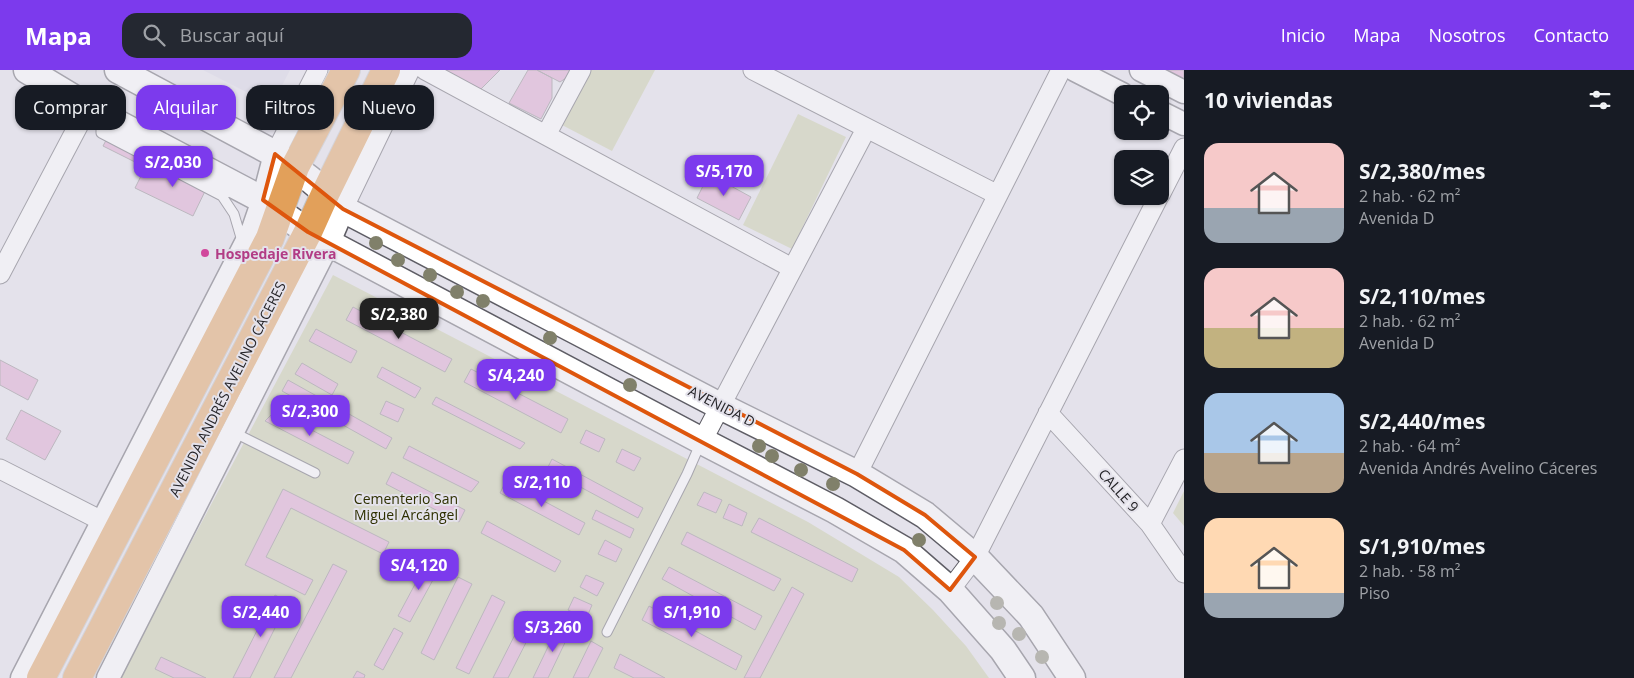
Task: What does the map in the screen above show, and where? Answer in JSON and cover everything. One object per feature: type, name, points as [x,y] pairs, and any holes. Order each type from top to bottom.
[{"type":"highway","points":[[41,678],[270,238],[272,205],[285,160],[346,70]]},
{"type":"highway","name":"AVENIDA ANDRÉS AVELINO CÁCERES","points":[[77,678],[319,237],[386,70]]},
{"type":"main road","points":[[27,70],[52,85]]},
{"type":"main road","name":"AVENIDA D","points":[[118,70],[285,160],[335,200],[720,406],[857,474],[925,515],[975,557],[1031,616],[1072,678]]},
{"type":"main road","points":[[125,130],[196,174],[230,191],[272,205],[319,237],[835,510],[904,550],[950,590],[1003,650],[1022,678]]},
{"type":"street","points":[[285,160],[318,70]]},
{"type":"street","points":[[335,200],[410,70]]},
{"type":"street","points":[[425,70],[792,268]]},
{"type":"street","points":[[546,135],[581,70]]},
{"type":"street","points":[[753,70],[998,195]]},
{"type":"street","points":[[857,474],[1061,70]]},
{"type":"street","points":[[1075,70],[1114,90]]},
{"type":"street","points":[[1141,70],[1184,92]]},
{"type":"street","points":[[1169,116],[1184,124]]},
{"type":"street","points":[[702,441],[866,129]]},
{"type":"street","points":[[0,274],[83,130]]},
{"type":"street","points":[[1169,178],[1184,148]]},
{"type":"street","points":[[22,678],[104,522],[253,229],[272,205]]},
{"type":"street","points":[[950,590],[975,557],[1155,205]]},
{"type":"street","name":"AVENIDA ANDRÉS AVELINO CÁCERES","points":[[108,678],[233,432],[319,237]]},
{"type":"street","name":"CALLE 9","points":[[1048,413],[1150,524],[1184,573]]},
{"type":"street","points":[[1150,524],[1184,460]]},
{"type":"street","points":[[0,469],[104,522]]},
{"type":"lane","points":[[230,191],[234,214],[244,248]]},
{"type":"lane","points":[[233,432],[315,473]]},
{"type":"lane","points":[[607,632],[702,441]]},
{"type":"highlighted area","points":[[275,154],[343,209],[857,474],[925,515],[975,557],[950,590],[904,550],[308,232],[263,200]]},
{"type":"shaded area","points":[[203,70],[290,70],[282,85],[246,85],[246,92],[236,85]]},
{"type":"green space","points":[[591,70],[655,70],[612,151],[562,125]]},
{"type":"green space","points":[[798,114],[846,137],[792,249],[743,225]]},
{"type":"green space","name":"Cementerio San Miguel Arcángel","points":[[333,275],[808,522],[899,577],[966,646],[989,678],[119,678]]},
{"type":"green space","points":[[1184,491],[1184,526],[1173,513]]},
{"type":"building","points":[[440,70],[500,70],[480,90]]},
{"type":"building","points":[[528,70],[537,70],[552,78],[552,98],[541,119],[509,103]]},
{"type":"building","points":[[537,70],[573,70],[569,76],[560,82]]},
{"type":"building","points":[[1157,70],[1184,70],[1184,83]]},
{"type":"building","points":[[111,130],[114,130],[148,147],[139,164],[103,146]]},
{"type":"building","points":[[160,161],[208,185],[193,216],[135,188],[143,172],[152,177]]},
{"type":"building","points":[[709,174],[751,197],[739,220],[697,198]]},
{"type":"building","points":[[353,307],[452,359],[445,372],[346,320]]},
{"type":"building","points":[[316,329],[357,351],[351,363],[309,341]]},
{"type":"building","points":[[0,360],[38,380],[28,400],[0,385]]},
{"type":"building","points":[[302,363],[338,384],[332,395],[295,374]]},
{"type":"building","points":[[382,367],[421,388],[415,398],[377,377]]},
{"type":"building","points":[[471,369],[568,419],[561,433],[464,382]]},
{"type":"building","points":[[288,380],[392,438],[386,449],[282,391]]},
{"type":"building","points":[[436,397],[525,443],[520,449],[432,404]]},
{"type":"building","points":[[386,401],[404,409],[398,422],[380,414]]},
{"type":"building","points":[[21,410],[61,431],[45,460],[6,439]]},
{"type":"building","points":[[275,411],[354,452],[348,464],[265,421]]},
{"type":"building","points":[[586,430],[605,439],[599,452],[580,443]]},
{"type":"building","points":[[409,446],[479,482],[471,492],[403,458]]},
{"type":"building","points":[[622,449],[641,458],[634,471],[616,462]]},
{"type":"building","points":[[552,459],[643,508],[638,518],[547,469]]},
{"type":"building","points":[[392,472],[465,510],[459,522],[386,484]]},
{"type":"building","points":[[506,481],[585,523],[579,535],[500,493]]},
{"type":"building","points":[[283,489],[389,542],[383,554],[291,508],[266,557],[313,580],[305,595],[245,565]]},
{"type":"building","points":[[704,492],[722,500],[716,513],[697,505]]},
{"type":"building","points":[[729,504],[747,513],[742,526],[723,518]]},
{"type":"building","points":[[596,510],[634,529],[630,538],[592,519]]},
{"type":"building","points":[[759,518],[858,569],[852,582],[751,532]]},
{"type":"building","points":[[487,521],[561,561],[555,572],[481,533]]},
{"type":"building","points":[[687,532],[781,579],[774,591],[681,544]]},
{"type":"building","points":[[605,540],[622,549],[616,562],[598,554]]},
{"type":"building","points":[[428,560],[440,567],[410,622],[398,616]]},
{"type":"building","points":[[333,564],[347,571],[291,678],[274,678]]},
{"type":"building","points":[[669,567],[762,616],[755,630],[662,579]]},
{"type":"building","points":[[586,575],[604,583],[597,596],[580,587]]},
{"type":"building","points":[[458,577],[472,584],[434,660],[421,653]]},
{"type":"building","points":[[792,587],[804,594],[760,678],[744,678]]},
{"type":"building","points":[[275,595],[288,602],[250,678],[233,678]]},
{"type":"building","points":[[492,595],[505,602],[469,674],[456,668]]},
{"type":"building","points":[[574,597],[592,605],[586,619],[568,610]]},
{"type":"building","points":[[649,606],[742,656],[736,670],[642,620]]},
{"type":"building","points":[[527,611],[539,617],[508,678],[493,678]]},
{"type":"building","points":[[559,624],[571,630],[548,678],[533,678]]},
{"type":"building","points":[[394,628],[403,633],[383,670],[374,665]]},
{"type":"building","points":[[591,641],[603,648],[588,678],[573,678]]},
{"type":"building","points":[[620,654],[665,678],[634,678],[614,668]]},
{"type":"building","points":[[161,657],[206,678],[174,678],[155,669]]},
{"type":"building","points":[[357,671],[365,675],[364,678],[353,678]]},
{"type":"place","name":"Hospedaje Rivera","points":[[205,253]]}]
